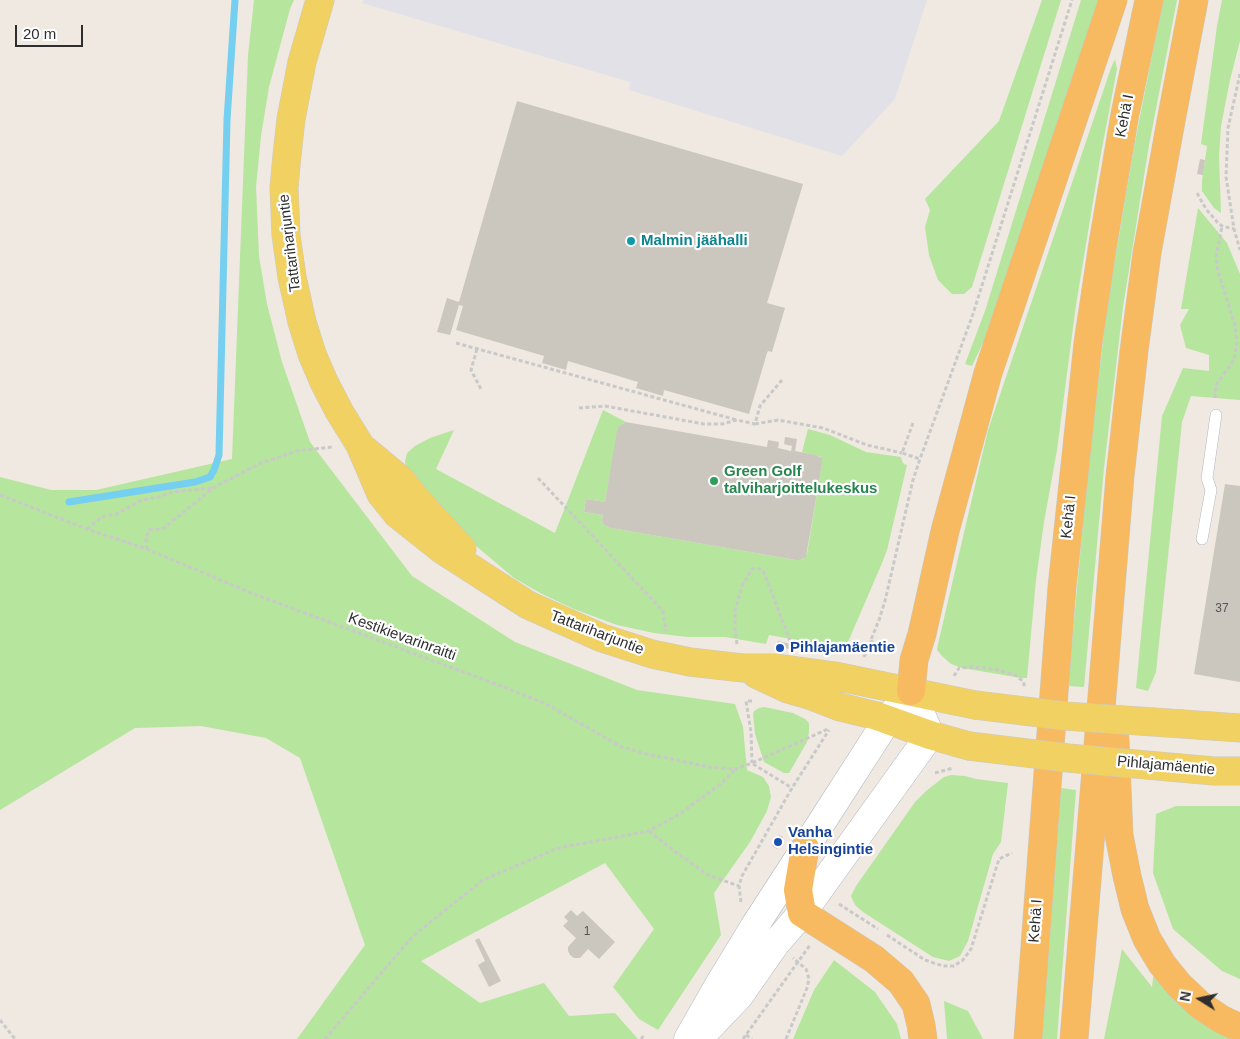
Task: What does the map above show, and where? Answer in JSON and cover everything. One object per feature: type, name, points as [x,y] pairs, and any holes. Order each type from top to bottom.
[{"type":"highway","points":[[912,691],[914,660],[988,373],[1113,0]]},
{"type":"highway","name":"Kehä I","points":[[1028,1039],[1062,587],[1088,343],[1125,114],[1149,0]]},
{"type":"highway","points":[[1074,1039],[1110,590],[1134,351],[1147,253],[1194,0]]},
{"type":"highway","points":[[1110,590],[1119,835],[1135,909],[1147,939],[1162,964],[1179,985],[1200,1005],[1221,1019],[1240,1028]]},
{"type":"highway","points":[[805,848],[798,890],[802,913],[874,959],[901,982],[916,1004],[923,1039]]},
{"type":"main road","name":"Tattariharjuntie","points":[[320,0],[302,62],[291,119],[284,188],[286,235],[292,277],[302,322],[312,354],[324,382],[360,445],[381,494],[397,514],[441,549],[528,605],[602,638],[652,654],[690,662],[742,652],[777,668],[912,691]]},
{"type":"main road","name":"Tattariharjuntie","points":[[742,652],[788,689],[840,707],[888,719]]},
{"type":"main road","points":[[912,691],[974,705],[1065,716],[1240,728]]},
{"type":"main road","points":[[688,1039],[754,927],[888,719],[912,691]]},
{"type":"main road","points":[[698,1039],[739,996],[776,943],[802,913],[930,735],[912,691]]},
{"type":"main road","name":"Pihlajamäentie","points":[[888,719],[930,735],[969,746],[1068,758],[1214,771],[1240,771]]},
{"type":"lane","points":[[1202,540],[1211,490],[1207,478],[1216,415]]},
{"type":"path","points":[[864,657],[879,620],[913,480],[974,314],[1072,0]]},
{"type":"path","points":[[1240,74],[1228,128],[1226,177],[1234,229],[1240,250]]},
{"type":"path","points":[[1197,193],[1206,209],[1222,226],[1234,229]]},
{"type":"path","points":[[1216,415],[1214,409],[1216,385],[1234,360],[1237,343],[1235,326],[1218,271],[1216,257],[1222,226]]},
{"type":"path","points":[[456,343],[737,420],[755,424],[778,420],[823,428],[867,445],[920,459]]},
{"type":"path","points":[[476,349],[471,370],[482,391]]},
{"type":"path","points":[[755,424],[760,406],[782,380]]},
{"type":"path","points":[[580,408],[605,406],[704,424],[722,424],[737,420]]},
{"type":"path","points":[[902,453],[913,423]]},
{"type":"path","points":[[147,549],[146,539],[148,530],[164,528],[213,488],[259,464],[296,451],[360,445]]},
{"type":"path","points":[[538,478],[662,612],[667,636]]},
{"type":"path","points":[[87,529],[102,518],[116,514],[142,500],[172,492],[213,488]]},
{"type":"path","name":"Kestikievarinraitti","points":[[0,495],[87,529],[147,549],[254,594],[509,688],[546,704],[620,746],[642,753],[700,765],[736,769],[829,729],[792,788]]},
{"type":"path","points":[[742,652],[735,628],[735,610],[742,586],[752,569],[757,568],[763,570],[795,651]]},
{"type":"path","points":[[728,643],[742,652]]},
{"type":"path","points":[[952,680],[959,668],[994,669],[1015,675],[1024,682],[1024,696]]},
{"type":"path","points":[[742,910],[739,886],[742,876],[792,788],[752,763],[751,732],[746,700]]},
{"type":"path","points":[[325,1039],[413,936],[483,880],[558,848],[649,831],[681,813],[736,769]]},
{"type":"path","points":[[649,831],[708,874],[739,886]]},
{"type":"path","points":[[886,934],[925,960],[943,966],[954,966],[963,960],[971,949],[1000,859],[1012,854]]},
{"type":"path","points":[[839,904],[878,929]]},
{"type":"path","points":[[743,1039],[798,962],[806,969],[809,979],[786,1039]]},
{"type":"path","points":[[0,1020],[15,1039]]},
{"type":"path","points":[[641,1039],[645,1034]]},
{"type":"path","points":[[746,1035],[752,1039]]},
{"type":"shaded area","points":[[364,0],[927,0],[895,99],[842,156],[629,90],[630,82],[362,3]]},
{"type":"green space","points":[[254,0],[294,0],[269,87],[261,136],[256,187],[259,256],[267,304],[282,362],[310,442],[412,576],[515,642],[637,690],[735,704],[743,727],[747,770],[763,777],[769,786],[771,797],[767,811],[750,842],[714,893],[721,935],[658,1030],[639,1019],[613,987],[654,929],[605,863],[421,961],[480,1003],[544,983],[569,1016],[615,1013],[638,1039],[297,1039],[365,945],[300,758],[266,738],[201,726],[135,728],[0,810],[0,477],[51,490],[96,490],[232,459],[248,55]]},
{"type":"green space","points":[[1042,0],[1061,0],[972,287],[964,294],[952,294],[938,280],[929,255],[925,227],[930,210],[925,199],[999,121]]},
{"type":"green space","points":[[1081,0],[1099,0],[990,328],[972,366],[965,364],[985,311]]},
{"type":"green space","points":[[1163,0],[1177,0],[1149,145],[1123,307],[1104,468],[1084,687],[1068,686],[1088,469],[1107,307],[1134,147]]},
{"type":"green space","points":[[1222,0],[1240,0],[1240,41],[1221,126],[1219,156],[1221,213],[1214,208],[1202,191],[1207,146],[1201,144]]},
{"type":"green space","points":[[1115,59],[1117,69],[1076,305],[1057,450],[1044,522],[1036,580],[1027,678],[962,668],[951,664],[937,650],[988,430]]},
{"type":"green space","points":[[1198,208],[1227,243],[1240,274],[1240,400],[1191,396],[1182,422],[1156,672],[1148,691],[1136,688],[1162,416],[1183,368],[1209,371],[1209,355],[1186,348],[1180,325],[1189,309],[1181,309]]},
{"type":"green space","points":[[603,410],[626,422],[619,426],[605,502],[586,499],[584,512],[603,515],[602,521],[604,525],[611,528],[796,560],[803,559],[807,554],[822,463],[822,458],[819,456],[802,452],[808,429],[830,435],[866,452],[901,457],[904,464],[907,465],[887,550],[848,642],[841,648],[769,635],[766,644],[725,637],[688,637],[654,633],[617,625],[574,609],[514,578],[475,545],[407,471],[405,462],[407,453],[415,446],[430,438],[454,430],[436,469],[555,533]]},
{"type":"green space","points":[[764,707],[793,713],[809,723],[807,742],[789,773],[784,773],[764,762],[755,734],[753,714],[754,711]]},
{"type":"green space","points":[[951,775],[1008,783],[1001,842],[993,854],[968,941],[960,956],[949,961],[933,957],[863,912],[855,905],[851,896],[915,802],[944,777]]},
{"type":"green space","points":[[1061,788],[1076,790],[1057,1039],[1042,1039]]},
{"type":"green space","points":[[1176,806],[1240,806],[1240,979],[1222,971],[1173,929],[1153,873],[1156,814]]},
{"type":"green space","points":[[1122,949],[1152,987],[1154,971],[1240,1039],[1104,1039]]},
{"type":"green space","points":[[834,960],[875,992],[897,1024],[901,1039],[793,1039],[814,990]]},
{"type":"green space","points":[[944,1001],[968,1011],[983,1039],[947,1039]]},
{"type":"building","name":"Malmin jäähalli","points":[[517,101],[803,184],[767,303],[785,308],[772,352],[768,351],[767,353],[749,414],[664,390],[663,396],[636,388],[638,382],[568,361],[566,370],[542,363],[544,356],[456,330],[463,306],[459,305],[450,335],[437,332],[447,298],[459,302]]},
{"type":"building","points":[[1200,159],[1205,160],[1203,175],[1197,174]]},
{"type":"building","name":"Green Golf talviharjoittelukeskus","points":[[626,422],[767,447],[768,440],[779,442],[778,448],[791,451],[792,446],[784,444],[785,437],[797,439],[795,451],[822,458],[806,557],[796,560],[611,528],[604,525],[602,521],[603,515],[584,512],[586,499],[605,502],[617,431],[619,426]]},
{"type":"building","points":[[1225,484],[1240,486],[1240,682],[1194,674]]},
{"type":"building","points":[[778,641],[791,644],[790,649],[777,647]]},
{"type":"building","points":[[779,835],[783,837],[777,849],[772,846]]},
{"type":"building","points":[[571,910],[577,916],[583,911],[615,942],[599,959],[588,949],[580,958],[574,958],[570,955],[568,947],[576,938],[563,926],[568,921],[564,917]]},
{"type":"building","points":[[479,938],[501,981],[489,987],[478,965],[485,961],[475,940]]},
{"type":"waterway","points":[[69,502],[195,482],[210,477],[219,455],[227,120],[235,0]]},
{"type":"place","name":"Malmin jäähalli","points":[[631,241]]},
{"type":"place","name":"Green Golf talviharjoittelukeskus","points":[[714,481]]},
{"type":"place","name":"Pihlajamäentie","points":[[780,648]]},
{"type":"place","name":"Vanha Helsingintie","points":[[778,842]]}]
